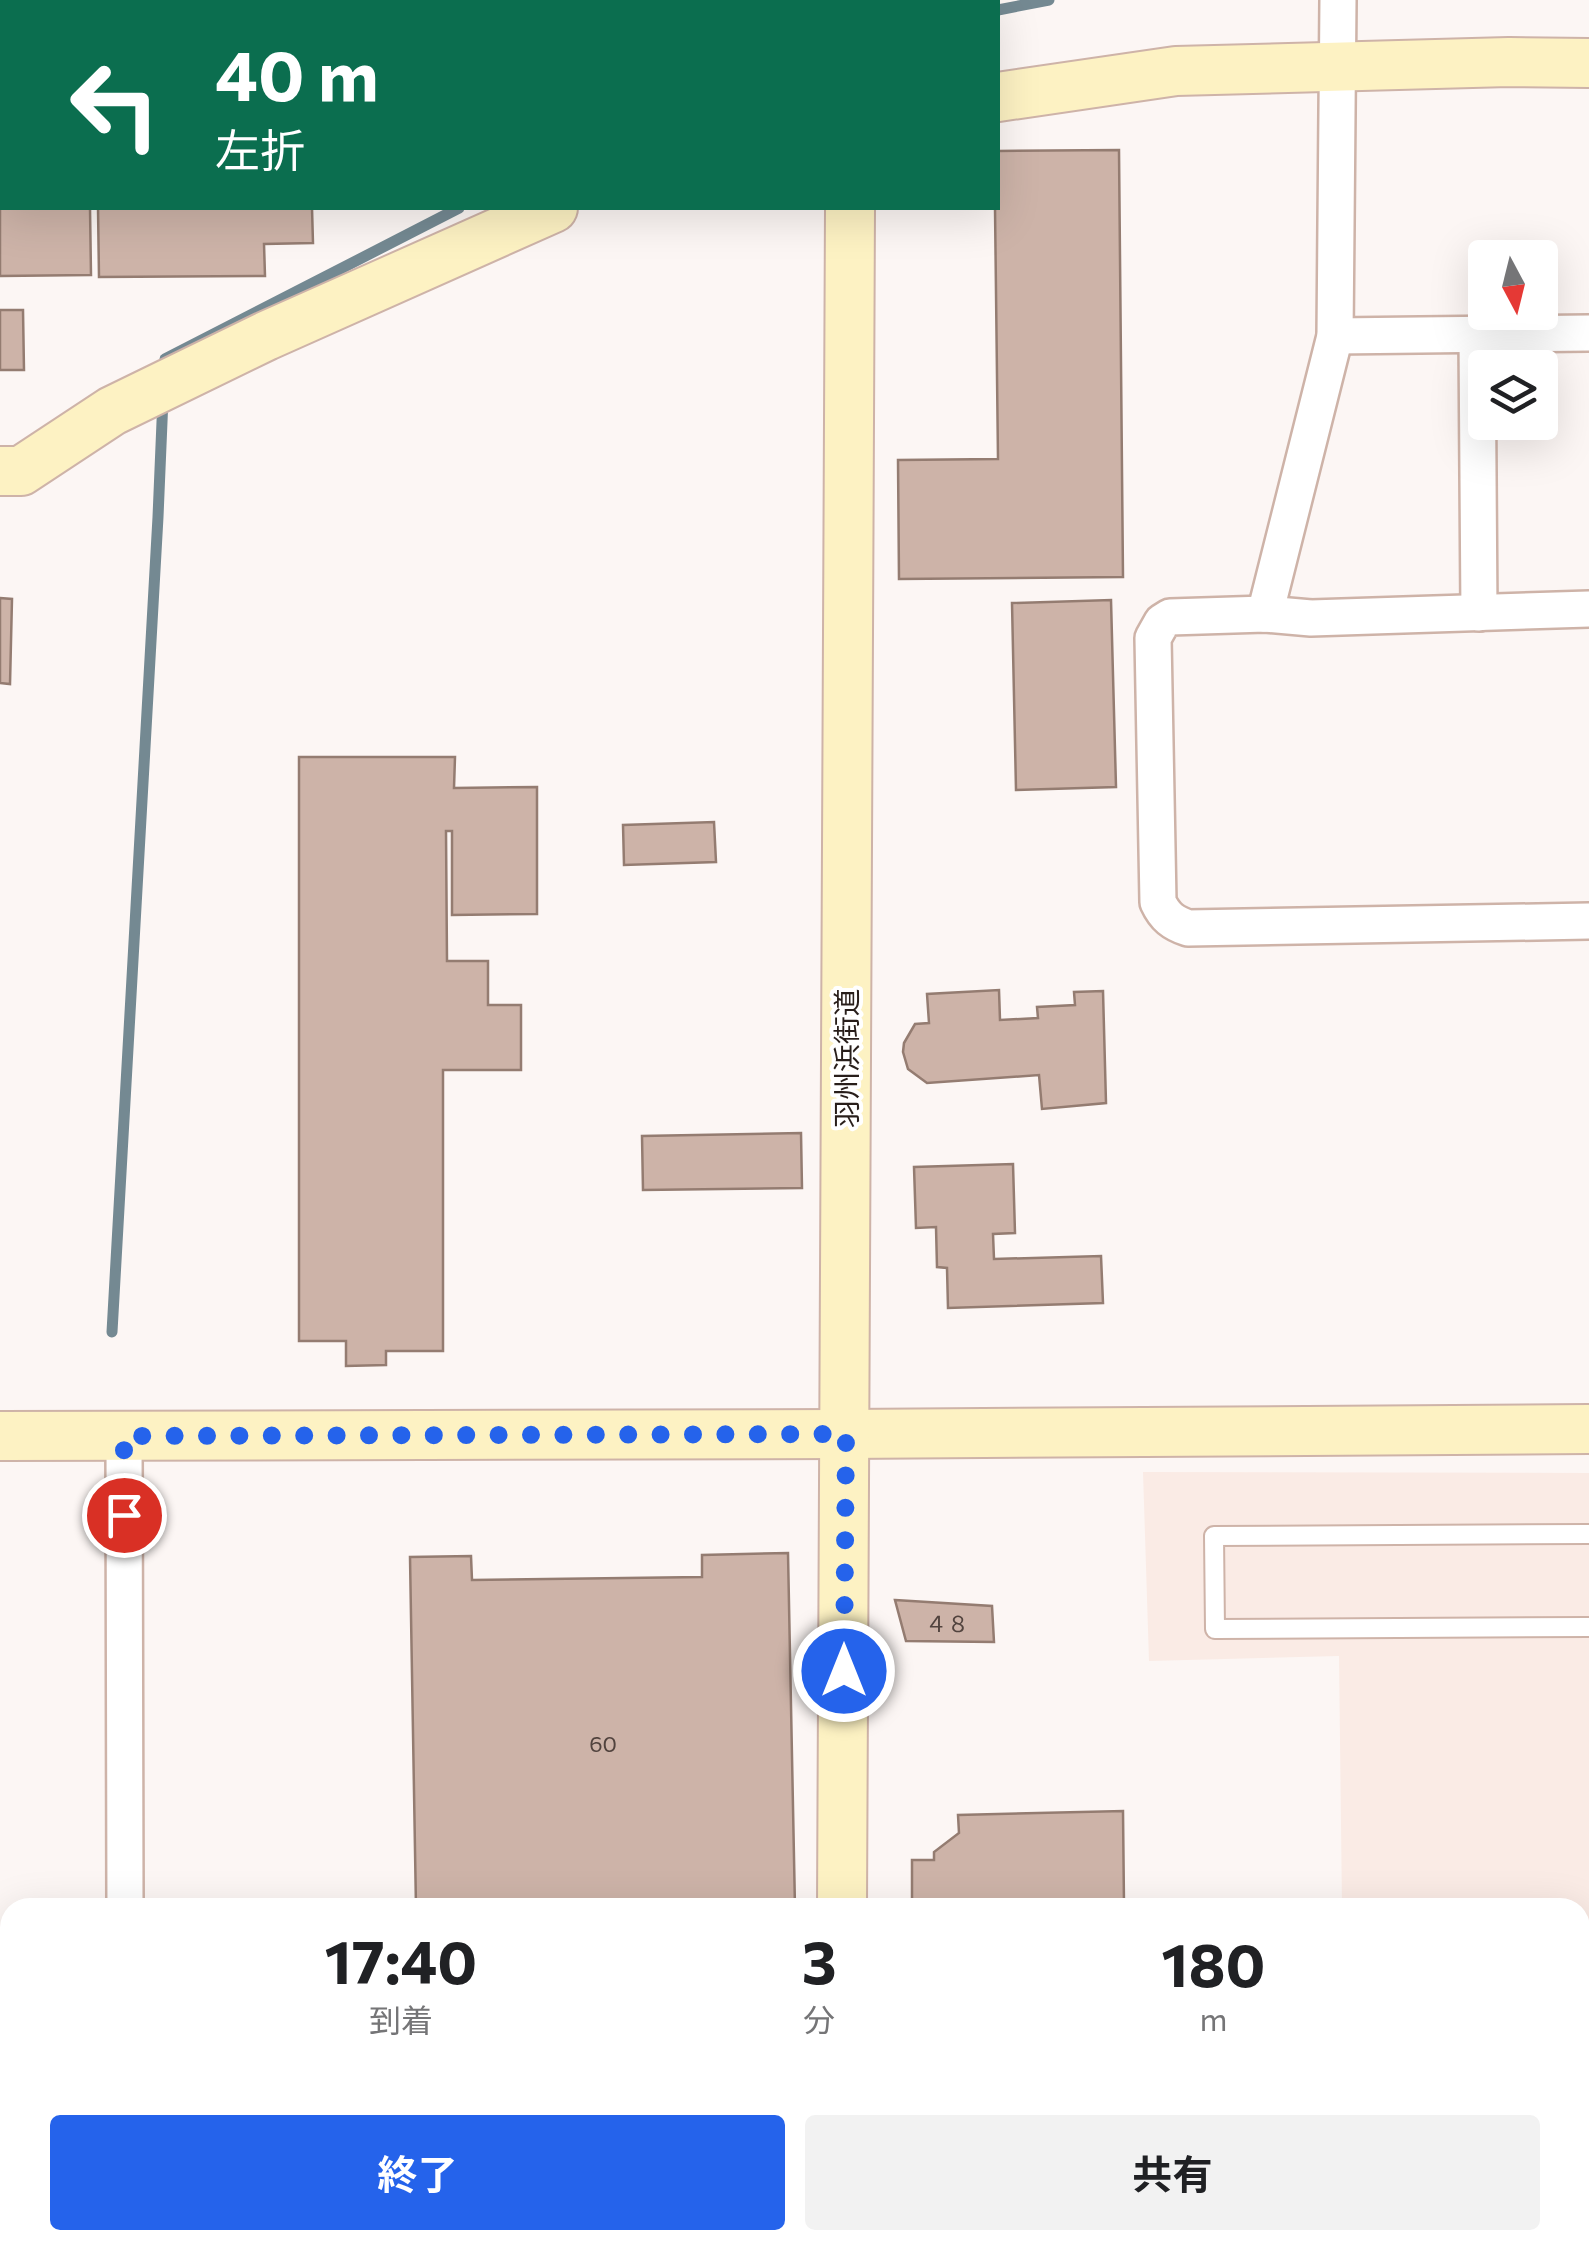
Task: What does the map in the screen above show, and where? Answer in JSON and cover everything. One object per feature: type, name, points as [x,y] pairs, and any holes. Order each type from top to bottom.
[{"type":"street","points":[[1264,614],[1335,336],[1338,0]]},
{"type":"street","points":[[1000,97],[1176,71],[1589,63]]},
{"type":"street","points":[[0,471],[21,471],[112,411],[266,336],[548,210]]},
{"type":"street","name":"羽州浜街道","points":[[842,1898],[850,210]]},
{"type":"street","points":[[1335,336],[1589,333]]},
{"type":"street","points":[[1477,334],[1479,613]]},
{"type":"street","points":[[1589,609],[1311,618],[1264,614],[1170,618],[1162,622],[1153,638],[1158,902],[1163,914],[1174,923],[1188,928],[1589,920]]},
{"type":"street","points":[[0,1436],[1589,1430]]},
{"type":"street","points":[[124,1436],[125,1898]]},
{"type":"lane","points":[[1589,1534],[1214,1536],[1214,1629],[1589,1628]]},
{"type":"shaded area","points":[[1143,1472],[1589,1473],[1589,1898],[1342,1898],[1339,1656],[1149,1661]]},
{"type":"building","points":[[1119,150],[1123,577],[899,579],[898,460],[998,459],[995,210],[1000,210],[1000,151]]},
{"type":"building","points":[[0,210],[90,210],[91,275],[0,276]]},
{"type":"building","points":[[98,210],[312,210],[313,243],[264,244],[265,276],[99,277]]},
{"type":"building","points":[[0,310],[23,310],[24,370],[0,370]]},
{"type":"building","points":[[0,598],[12,599],[10,684],[0,683]]},
{"type":"building","points":[[1111,600],[1116,787],[1016,790],[1012,603]]},
{"type":"building","points":[[299,757],[455,757],[454,788],[537,787],[537,914],[452,915],[452,831],[446,831],[447,961],[488,961],[488,1005],[521,1005],[521,1070],[443,1070],[443,1351],[386,1351],[386,1365],[346,1366],[346,1341],[299,1341]]},
{"type":"building","points":[[714,822],[716,862],[624,865],[623,825]]},
{"type":"building","points":[[999,990],[1000,1020],[1038,1018],[1037,1007],[1075,1005],[1074,992],[1103,991],[1106,1103],[1042,1109],[1039,1075],[927,1083],[908,1069],[904,1043],[915,1024],[929,1023],[927,994]]},
{"type":"building","points":[[801,1133],[802,1188],[643,1190],[642,1136]]},
{"type":"building","points":[[1013,1164],[1015,1233],[993,1234],[994,1259],[1101,1256],[1103,1303],[948,1308],[947,1268],[937,1267],[936,1227],[916,1228],[914,1167]]},
{"type":"building","points":[[788,1553],[795,1898],[416,1898],[410,1557],[471,1556],[472,1580],[702,1577],[702,1555]]},
{"type":"building","points":[[895,1600],[992,1606],[994,1642],[906,1641]]},
{"type":"building","points":[[1123,1811],[1124,1898],[912,1898],[912,1860],[934,1860],[934,1852],[959,1833],[958,1815]]},
{"type":"waterway","points":[[1000,10],[1049,0]]},
{"type":"waterway","points":[[164,374],[165,359],[455,210]]},
{"type":"waterway","points":[[112,1332],[163,398]]},
{"type":"route","points":[[124,1515],[124,1436],[846,1434],[844,1671]]}]
